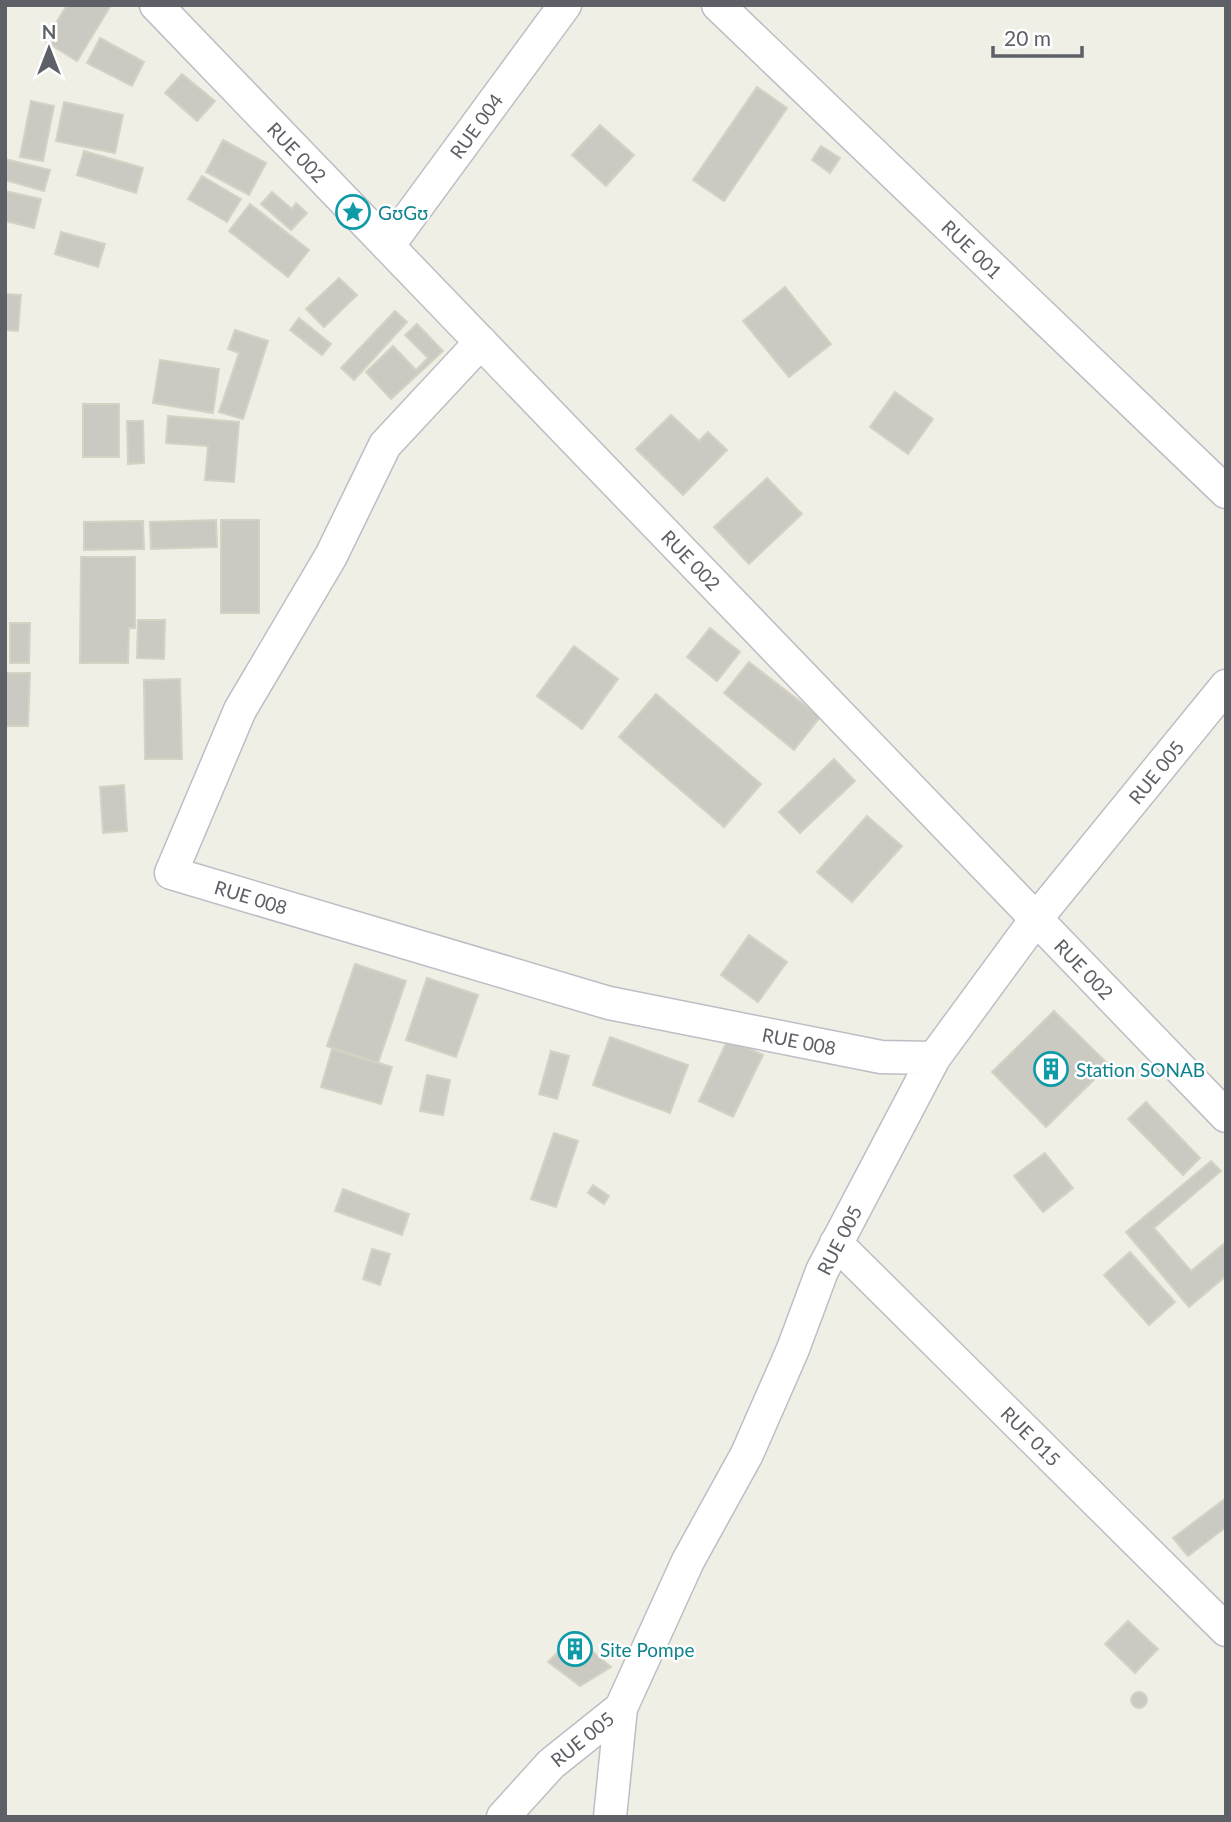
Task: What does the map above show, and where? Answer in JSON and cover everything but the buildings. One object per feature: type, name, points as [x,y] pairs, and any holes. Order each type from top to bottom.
[{"type":"street","name":"RUE 002","points":[[156,5],[1226,1116]]},
{"type":"street","name":"RUE 004","points":[[388,246],[565,5]]},
{"type":"street","name":"RUE 001","points":[[718,5],[1226,492]]},
{"type":"street","name":"RUE 008","points":[[481,342],[385,445],[331,556],[240,710],[171,873],[609,1003],[881,1057],[934,1058]]},
{"type":"street","name":"RUE 005","points":[[503,1817],[551,1763],[621,1708],[688,1561],[747,1454],[836,1243],[934,1058],[1036,919],[1226,686]]},
{"type":"street","name":"RUE 015","points":[[836,1243],[1226,1630]]},
{"type":"street","points":[[610,1817],[621,1708]]},
{"type":"place","name":"GʊGʊ","points":[[353,212]]},
{"type":"place","name":"Station SONAB","points":[[1051,1069]]},
{"type":"place","name":"Site Pompe","points":[[575,1649]]}]
